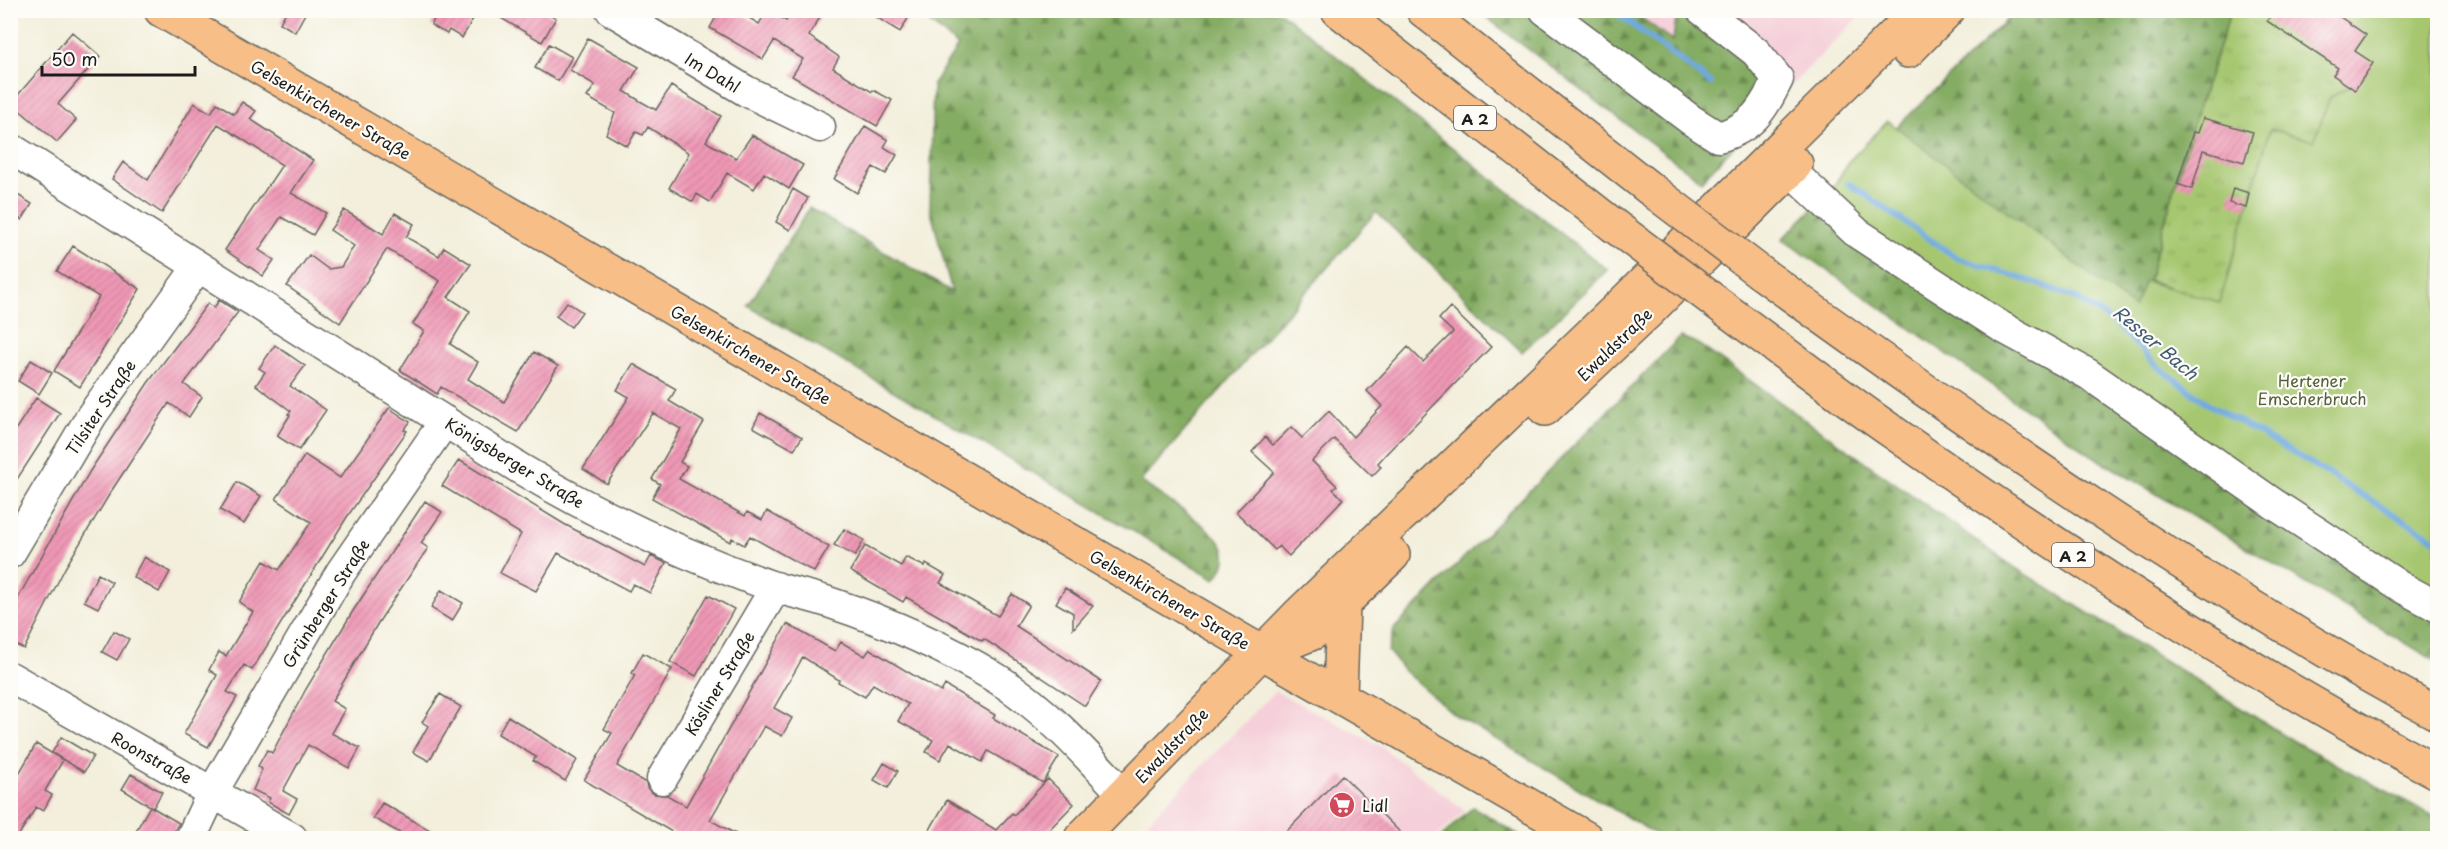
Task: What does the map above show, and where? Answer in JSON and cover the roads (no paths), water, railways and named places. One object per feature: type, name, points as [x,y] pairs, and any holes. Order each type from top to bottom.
[{"type":"main road","name":"Gelsenkirchener Straße","points":[[161,10],[1263,654],[1586,838]]},
{"type":"main road","name":"A 2","points":[[1338,10],[1613,225],[1896,435],[2062,548],[2231,654],[2438,773]]},
{"type":"main road","points":[[1423,10],[1649,188],[1926,393],[2091,504],[2259,611],[2438,714]]},
{"type":"main road","name":"Ewaldstraße","points":[[1081,838],[1263,654],[1298,615],[1627,299],[1919,10]]},
{"type":"main road","name":"Ewaldstraße","points":[[1263,654],[1313,633],[1646,314],[1948,10]]},
{"type":"main road","points":[[1340,697],[1343,604]]},
{"type":"street","name":"Im Dahl","points":[[611,10],[746,91],[820,127]]},
{"type":"street","points":[[1545,10],[1691,120],[1718,137],[1736,132],[1749,122],[1766,103],[1778,79],[1756,52],[1702,10]]},
{"type":"street","name":"Königsberger Straße","points":[[10,148],[574,500],[665,543],[776,587],[869,616],[931,644],[997,679],[1025,698],[1062,729],[1124,794]]},
{"type":"street","points":[[1790,170],[1857,233],[2000,326],[2088,374],[2274,504],[2401,587],[2438,607]]},
{"type":"street","name":"Tilsiter Straße","points":[[10,553],[92,415],[198,267]]},
{"type":"street","name":"Grünberger Straße","points":[[191,838],[213,792],[341,572],[445,421]]},
{"type":"street","name":"Kösliner Straße","points":[[662,778],[776,587]]},
{"type":"street","name":"Roonstraße","points":[[10,677],[292,838]]},
{"type":"waterway","name":"Resser Bach","points":[[1613,10],[1711,83]]},
{"type":"waterway","name":"Resser Bach","points":[[1848,183],[1957,258],[2075,298],[2115,323],[2157,366],[2210,405],[2438,541]]},
{"type":"place","name":"Lidl","points":[[1342,805]]},
{"type":"park label","name":"Hertener Emscherbruch","points":[[2312,389]]}]
